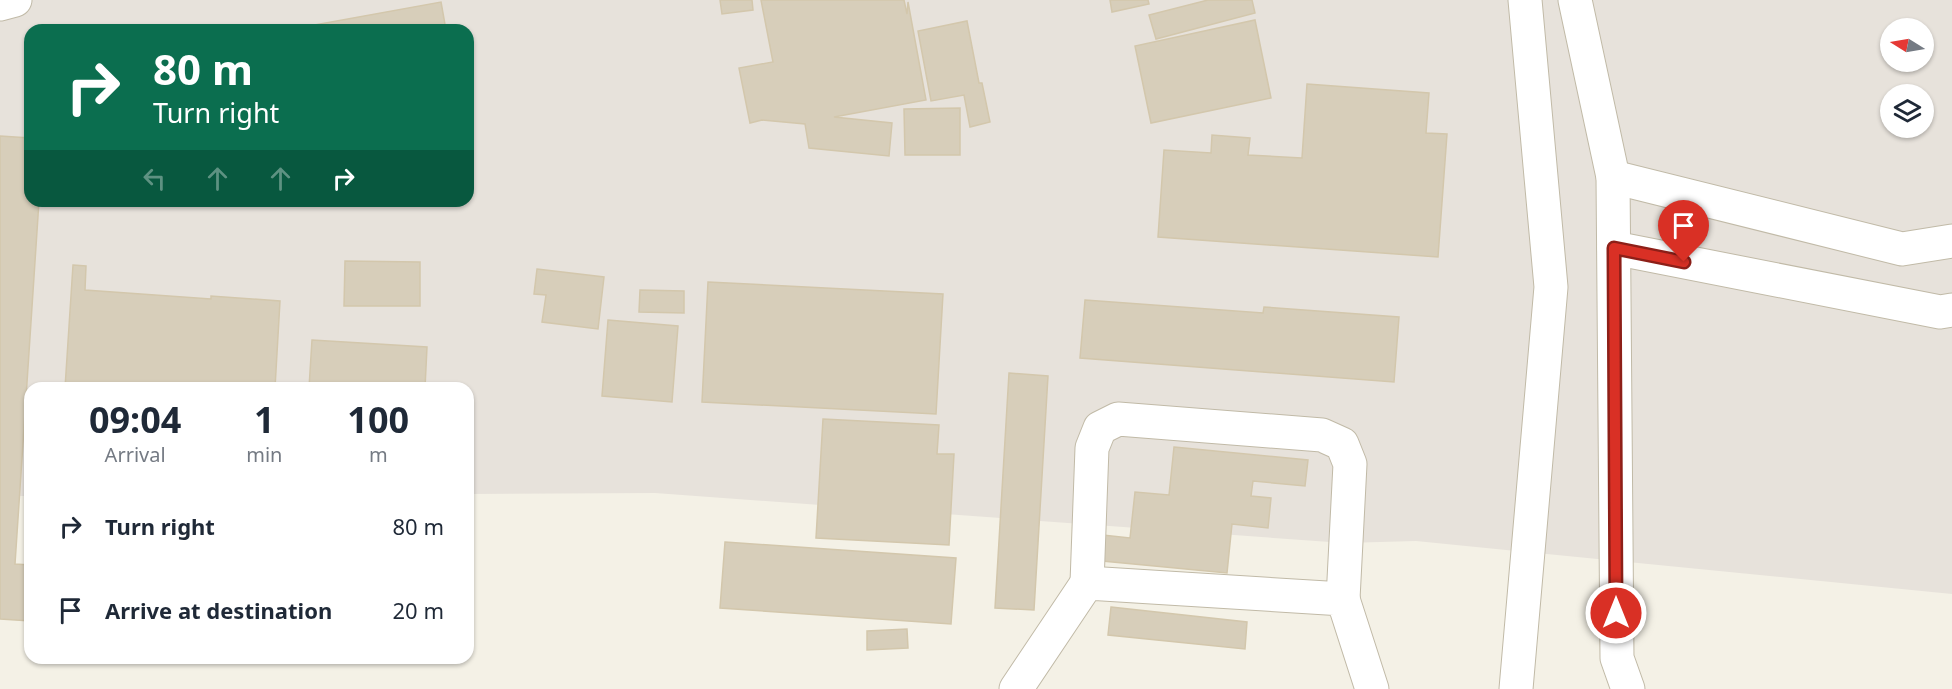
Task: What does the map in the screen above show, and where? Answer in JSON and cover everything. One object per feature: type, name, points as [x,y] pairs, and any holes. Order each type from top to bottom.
[{"type":"street","points":[[0,4],[15,0]]},
{"type":"street","points":[[1516,689],[1551,286],[1525,0]]},
{"type":"street","points":[[1575,0],[1613,177],[1617,658],[1628,689]]},
{"type":"street","points":[[1613,177],[1902,249],[1952,240]]},
{"type":"street","points":[[1614,248],[1940,312],[1952,310]]},
{"type":"street","points":[[1016,689],[1087,583],[1092,448],[1100,428],[1118,419],[1322,435],[1342,444],[1350,464],[1342,599],[1372,689]]},
{"type":"street","points":[[1087,583],[1342,599]]},
{"type":"shaded area","points":[[0,0],[1952,0],[1952,594],[1416,541],[1344,543],[655,493],[474,494],[474,382],[24,382],[24,496],[0,496]]},
{"type":"building","points":[[720,0],[752,0],[753,10],[722,14]]},
{"type":"building","points":[[761,0],[904,0],[907,14],[908,2],[926,100],[834,117],[892,123],[889,156],[809,148],[805,124],[762,120],[750,123],[739,68],[773,62]]},
{"type":"building","points":[[1110,0],[1148,0],[1149,4],[1112,12]]},
{"type":"building","points":[[1208,0],[1252,0],[1255,13],[1156,39],[1149,15]]},
{"type":"building","points":[[441,2],[445,24],[320,24]]},
{"type":"building","points":[[1255,20],[1271,98],[1151,123],[1135,46]]},
{"type":"building","points":[[967,21],[979,83],[982,83],[990,122],[970,127],[964,95],[931,101],[918,31]]},
{"type":"building","points":[[1307,84],[1429,93],[1426,133],[1447,134],[1438,257],[1158,237],[1164,150],[1211,153],[1212,135],[1250,138],[1248,155],[1302,158]]},
{"type":"building","points":[[960,108],[960,155],[905,155],[904,109]]},
{"type":"building","points":[[0,136],[24,138],[24,207],[39,207],[27,382],[24,382],[24,428],[15,564],[24,565],[24,621],[0,619]]},
{"type":"building","points":[[345,261],[420,262],[420,306],[344,306]]},
{"type":"building","points":[[73,265],[86,266],[85,290],[211,299],[211,296],[280,301],[275,382],[65,382]]},
{"type":"building","points":[[537,269],[604,277],[598,329],[542,322],[546,295],[534,294]]},
{"type":"building","points":[[708,282],[943,294],[936,414],[702,402]]},
{"type":"building","points":[[640,290],[684,291],[684,313],[639,312]]},
{"type":"building","points":[[1085,300],[1263,313],[1264,307],[1399,317],[1394,382],[1080,358]]},
{"type":"building","points":[[608,320],[678,326],[672,402],[602,396]]},
{"type":"building","points":[[312,340],[427,347],[425,382],[309,382]]},
{"type":"building","points":[[1009,373],[1048,376],[1034,610],[995,608]]},
{"type":"building","points":[[823,419],[939,425],[937,454],[954,454],[949,545],[816,538]]},
{"type":"building","points":[[1174,447],[1308,460],[1305,486],[1253,481],[1251,496],[1271,498],[1268,528],[1232,524],[1227,573],[1092,560],[1094,534],[1130,538],[1135,492],[1169,495]]},
{"type":"building","points":[[725,542],[956,558],[951,624],[720,608]]},
{"type":"building","points":[[1111,607],[1247,622],[1245,649],[1108,635]]},
{"type":"building","points":[[907,629],[908,648],[867,650],[867,631]]},
{"type":"route","points":[[1616,613],[1614,248],[1684,262]]}]
